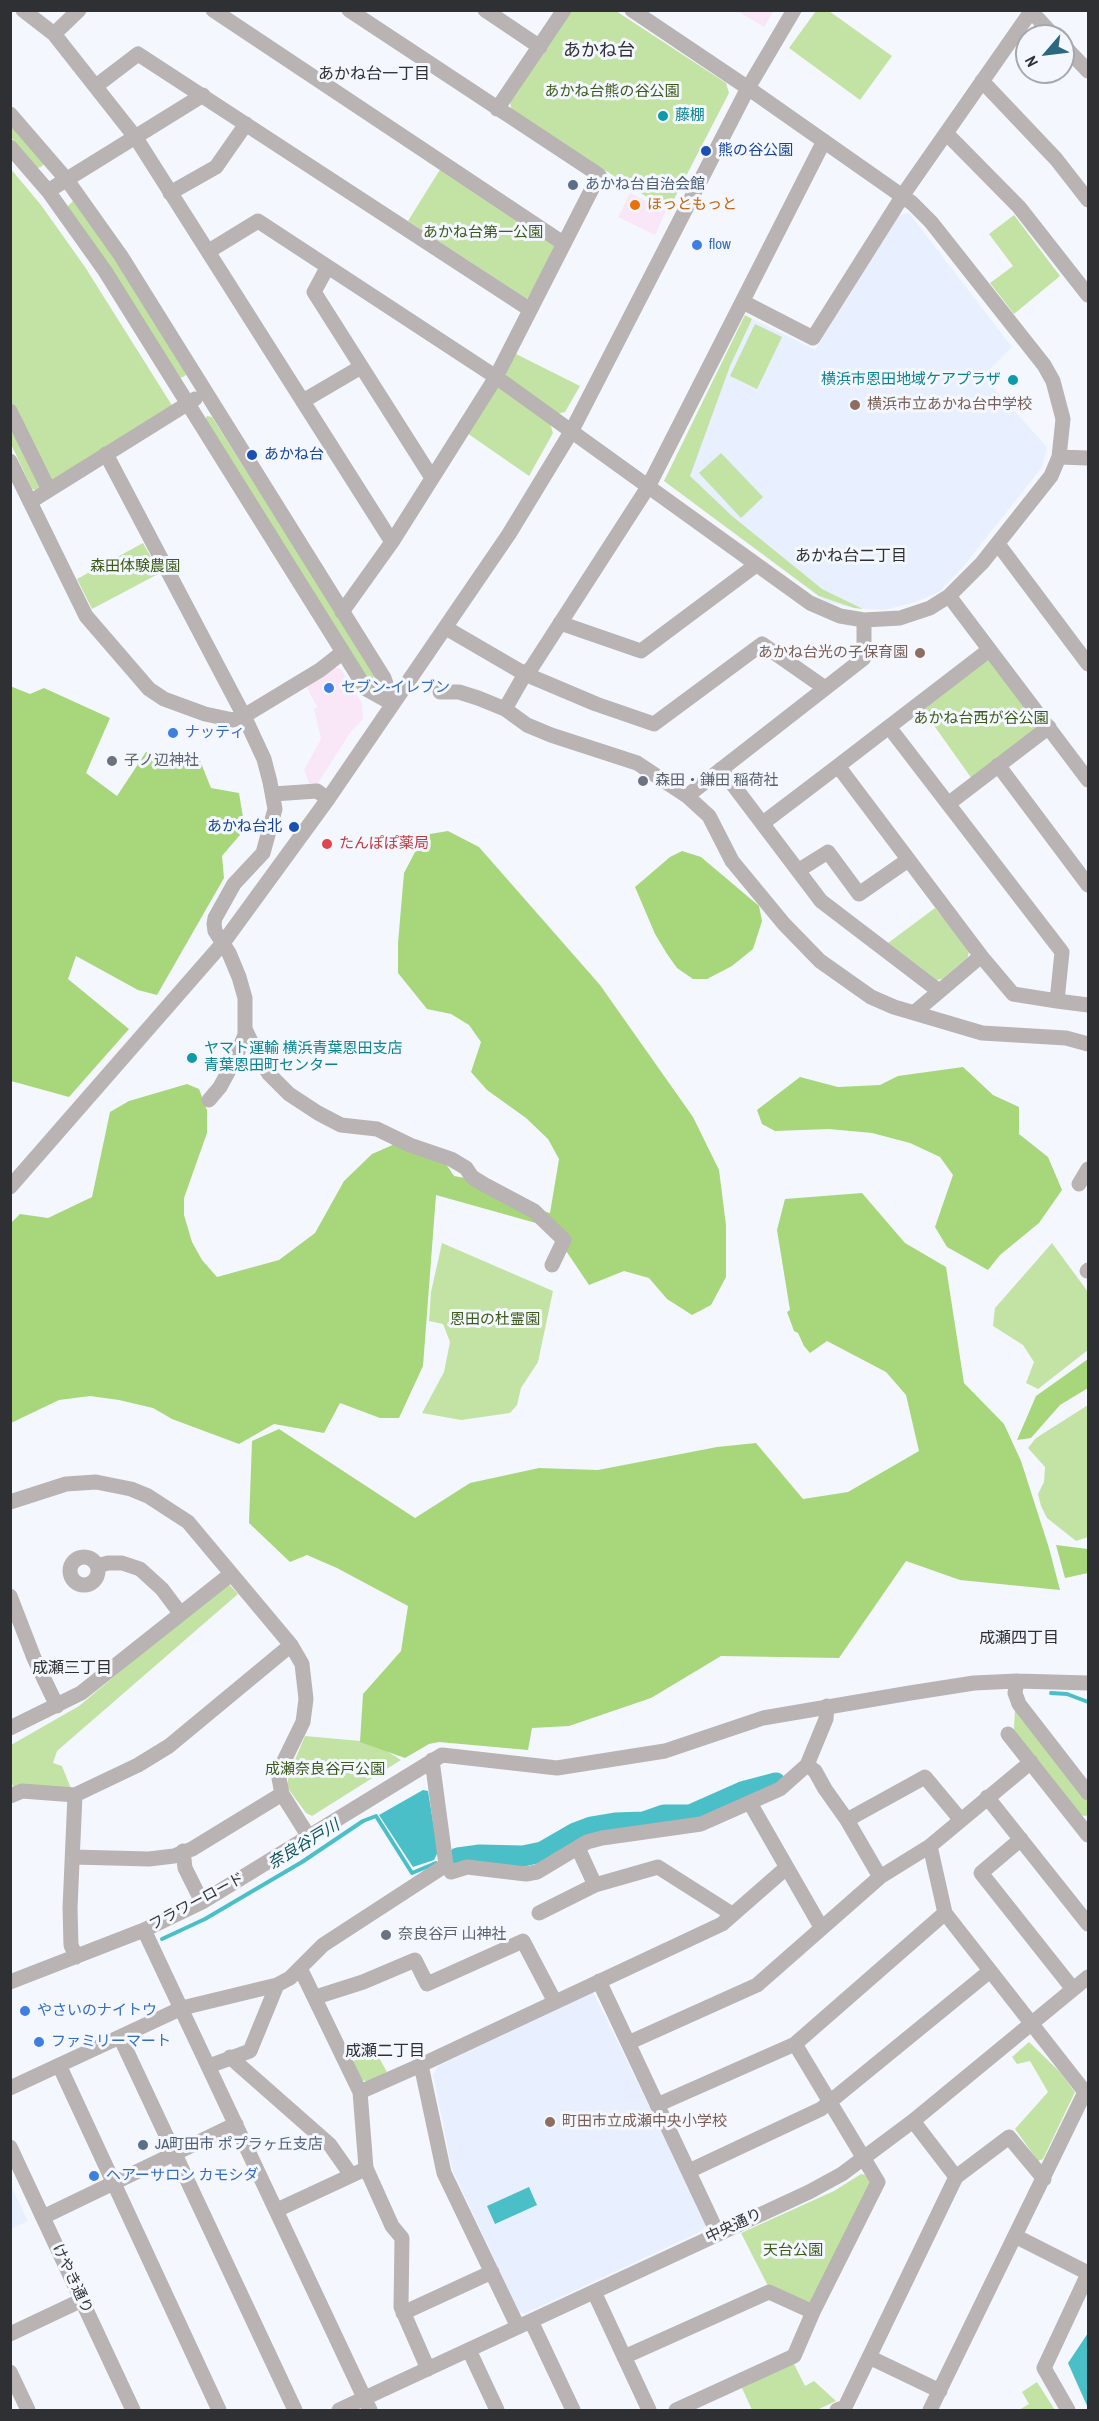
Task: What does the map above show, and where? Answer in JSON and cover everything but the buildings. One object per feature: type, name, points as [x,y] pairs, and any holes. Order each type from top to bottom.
[{"type":"street","points":[[23,10],[54,34],[136,138],[392,542]]},
{"type":"street","points":[[54,34],[79,10]]},
{"type":"street","points":[[213,10],[563,243]]},
{"type":"street","points":[[342,612],[392,542],[496,377],[599,175],[349,10]]},
{"type":"street","points":[[485,10],[540,47]]},
{"type":"street","points":[[498,109],[564,10]]},
{"type":"street","points":[[209,251],[258,221],[496,377],[810,603],[840,616],[864,620],[900,618],[930,608],[949,596],[998,544],[1044,488],[1059,457],[1062,441],[1061,409],[1053,381],[1044,364],[931,222],[903,195],[632,10]]},
{"type":"street","points":[[10,1187],[223,943],[328,799],[509,534],[571,432],[748,88],[794,10]]},
{"type":"street","points":[[743,302],[813,338],[903,195],[1031,11],[1043,24]]},
{"type":"street","points":[[96,86],[138,54],[529,309]]},
{"type":"street","points":[[1075,57],[1089,71]]},
{"type":"street","points":[[982,81],[1056,159],[1089,200]]},
{"type":"street","points":[[48,191],[203,95]]},
{"type":"street","points":[[10,114],[67,180],[121,256],[384,678],[393,704]]},
{"type":"street","points":[[170,193],[216,167],[246,124]]},
{"type":"street","points":[[946,133],[1019,207],[1089,295]]},
{"type":"street","points":[[505,709],[525,674],[532,667],[648,487],[824,141]]},
{"type":"street","points":[[10,147],[48,191],[105,271],[366,689],[393,704]]},
{"type":"street","points":[[327,268],[314,292],[432,478]]},
{"type":"street","points":[[303,401],[361,367]]},
{"type":"street","points":[[30,502],[206,392]]},
{"type":"street","points":[[10,411],[49,490]]},
{"type":"street","points":[[106,454],[244,716],[264,759],[273,794],[275,809],[264,853],[234,884],[215,918],[215,932],[223,943],[239,977],[245,998],[245,1029],[233,1063],[220,1087],[209,1100]]},
{"type":"street","points":[[1059,457],[1089,458]]},
{"type":"street","points":[[10,461],[86,616],[149,689],[164,699],[205,714],[233,720],[244,716],[321,670],[343,652]]},
{"type":"street","points":[[998,544],[1089,664]]},
{"type":"street","points":[[560,623],[641,651],[756,565]]},
{"type":"street","points":[[949,596],[1089,780]]},
{"type":"street","points":[[687,796],[864,658],[864,620]]},
{"type":"street","points":[[446,628],[525,674],[596,705],[654,724],[762,644],[825,688]]},
{"type":"street","points":[[762,823],[989,650]]},
{"type":"street","points":[[440,692],[459,692],[505,709],[527,725],[551,735],[637,764],[687,796],[709,816],[732,861],[745,878],[820,961],[872,997],[894,1007],[982,1033],[1066,1038],[1089,1044]]},
{"type":"street","points":[[889,727],[1062,952],[1057,1001]]},
{"type":"street","points":[[948,804],[1049,727]]},
{"type":"street","points":[[998,765],[1089,885]]},
{"type":"street","points":[[838,766],[981,956],[1013,994],[1089,1005]]},
{"type":"street","points":[[721,769],[821,901],[939,991]]},
{"type":"street","points":[[273,794],[317,791],[328,799]]},
{"type":"street","points":[[799,870],[828,852],[859,894],[908,860]]},
{"type":"street","points":[[915,1012],[981,956]]},
{"type":"street","points":[[245,1029],[269,1074],[289,1095],[341,1125],[377,1129],[451,1159],[466,1168],[472,1177],[485,1185],[534,1210],[564,1240],[552,1265]]},
{"type":"street","points":[[1079,1184],[1089,1169]]},
{"type":"street","points":[[10,1502],[66,1484],[96,1482],[131,1489],[148,1496],[188,1522],[291,1645],[302,1664],[306,1699],[303,1722],[281,1767],[279,1778],[282,1794],[309,1837]]},
{"type":"street","points":[[97,1566],[122,1563],[140,1569],[162,1589],[180,1613]]},
{"type":"street","points":[[10,1728],[57,1706],[93,1685],[231,1574]]},
{"type":"street","points":[[10,1596],[34,1658],[57,1706]]},
{"type":"street","points":[[10,1796],[22,1791],[75,1795],[138,1765],[169,1746],[291,1645]]},
{"type":"street","points":[[1017,1681],[1015,1693],[1019,1704],[1089,1793]]},
{"type":"street","points":[[827,1706],[826,1719],[807,1765],[780,1789],[701,1824],[602,1838],[578,1848],[537,1872],[526,1874],[467,1868],[451,1872],[446,1865],[432,1760],[442,1755],[557,1768],[664,1751],[763,1718],[827,1706],[974,1683],[1017,1681],[1089,1683]]},
{"type":"street","points":[[1008,1734],[1088,1832]]},
{"type":"street","name":"フラワーロード","points":[[10,1982],[144,1930],[202,1902],[432,1760]]},
{"type":"street","points":[[628,2043],[757,1985],[880,1877],[930,1846],[1031,1762]]},
{"type":"street","points":[[807,1765],[815,1771],[847,1820],[880,1877]]},
{"type":"street","points":[[847,1820],[925,1777],[960,1819]]},
{"type":"street","points":[[73,1857],[162,1859],[192,1848],[282,1794]]},
{"type":"street","points":[[75,1795],[70,1908],[71,1945],[76,1957]]},
{"type":"street","points":[[987,1797],[1089,1924]]},
{"type":"street","points":[[750,1803],[821,1927]]},
{"type":"street","points":[[1021,1839],[981,1873],[1073,1989]]},
{"type":"street","points":[[930,1846],[945,1913],[1085,2092],[930,2410]]},
{"type":"street","points":[[578,1848],[595,1885]]},
{"type":"street","points":[[183,1851],[185,1868],[202,1902]]},
{"type":"street","points":[[10,2088],[182,2008],[277,1985],[300,1968],[323,1945],[446,1865]]},
{"type":"street","points":[[539,1913],[595,1885],[658,1867],[732,1914]]},
{"type":"street","points":[[360,2092],[722,1924],[786,1868]]},
{"type":"street","points":[[657,2105],[795,2044],[945,1913]]},
{"type":"street","points":[[144,1930],[367,2405]]},
{"type":"street","points":[[316,1997],[363,1982],[415,1960],[427,1984],[523,1941],[555,2002]]},
{"type":"street","points":[[300,1968],[360,2092],[366,2169],[392,2226],[402,2238],[401,2307],[428,2369]]},
{"type":"street","points":[[689,2172],[822,2109],[990,1971]]},
{"type":"street","name":"中央通り","points":[[339,2410],[367,2405],[428,2369],[809,2192],[865,2159],[1089,1977]]},
{"type":"street","points":[[599,1981],[718,2234]]},
{"type":"street","points":[[209,2066],[250,2051],[277,1985]]},
{"type":"street","points":[[120,2037],[295,2410]]},
{"type":"street","points":[[676,2410],[794,2356],[813,2312],[878,2182],[795,2044]]},
{"type":"street","points":[[230,2057],[330,2145],[351,2175]]},
{"type":"street","points":[[58,2065],[219,2410]]},
{"type":"street","points":[[421,2065],[444,2173],[492,2272],[525,2324],[573,2410]]},
{"type":"street","points":[[913,2121],[956,2177]]},
{"type":"street","points":[[43,2217],[236,2124]]},
{"type":"street","points":[[837,2410],[845,2407],[956,2177],[1009,2137],[1044,2179]]},
{"type":"street","name":"けやき通り","points":[[10,2147],[134,2410]]},
{"type":"street","points":[[277,2210],[366,2169]]},
{"type":"street","points":[[1015,2236],[1089,2273],[1044,2368],[1068,2410]]},
{"type":"street","points":[[403,2313],[492,2272]]},
{"type":"street","points":[[594,2292],[649,2410]]},
{"type":"street","points":[[624,2357],[769,2292],[813,2312]]},
{"type":"street","points":[[10,2334],[82,2300]]},
{"type":"street","points":[[1072,2310],[1089,2306]]},
{"type":"street","points":[[469,2350],[497,2410]]},
{"type":"street","points":[[869,2357],[940,2391]]},
{"type":"street","points":[[10,2372],[28,2410]]},
{"type":"shaded area","points":[[774,10],[764,27],[737,11]]},
{"type":"shaded area","points":[[630,193],[666,211],[655,235],[618,217]]},
{"type":"shaded area","name":"横浜市立あかね台中学校","points":[[909,213],[1012,347],[983,376],[1047,447],[1042,467],[963,567],[939,592],[916,602],[884,610],[854,608],[826,602],[664,481],[745,315],[815,350],[899,215]]},
{"type":"shaded area","points":[[333,667],[341,669],[362,703],[363,719],[350,733],[315,788],[311,788],[304,770],[321,739],[314,709],[317,707],[305,684]]},
{"type":"shaded area","name":"町田市立成瀬中央小学校","points":[[593,1992],[707,2223],[702,2231],[524,2314],[519,2312],[452,2169],[433,2075],[438,2066]]},
{"type":"shaded area","points":[[10,2184],[28,2221],[11,2229],[10,2229]]},
{"type":"green space","name":"あかね台熊の谷公園","points":[[570,10],[616,11],[726,83],[729,93],[669,209],[512,111],[510,103]]},
{"type":"green space","points":[[816,11],[829,11],[892,56],[860,100],[789,48]]},
{"type":"green space","points":[[11,124],[45,163],[41,167],[37,168],[11,137]]},
{"type":"green space","points":[[10,168],[41,205],[85,267],[173,407],[38,491],[32,489],[11,444]]},
{"type":"green space","name":"あかね台第一公園","points":[[441,168],[558,245],[527,299],[408,221]]},
{"type":"green space","points":[[73,201],[120,267],[183,369],[186,375],[183,377],[179,378],[67,207]]},
{"type":"green space","points":[[1014,215],[1060,276],[1014,314],[990,283],[1013,266],[989,234]]},
{"type":"green space","points":[[745,315],[752,319],[730,366],[690,476],[732,516],[822,589],[863,609],[819,596],[664,481]]},
{"type":"green space","points":[[755,324],[782,337],[757,389],[730,376]]},
{"type":"green space","points":[[516,354],[580,386],[565,412],[557,414],[507,377],[505,371]]},
{"type":"green space","points":[[501,386],[550,423],[553,433],[529,476],[467,433],[495,390]]},
{"type":"green space","points":[[207,416],[212,417],[375,675],[371,681],[368,681],[205,419]]},
{"type":"green space","points":[[721,453],[763,497],[741,518],[699,473]]},
{"type":"green space","name":"森田体験農園","points":[[143,543],[160,573],[92,609],[77,579]]},
{"type":"green space","name":"あかね台西が谷公園","points":[[988,658],[1040,728],[972,779],[923,710]]},
{"type":"green space","points":[[10,686],[30,694],[44,688],[110,718],[86,773],[117,796],[146,752],[197,753],[211,788],[239,793],[245,829],[222,856],[224,878],[157,995],[138,990],[76,956],[68,979],[129,1029],[69,1097],[11,1081]]},
{"type":"green space","points":[[448,831],[479,847],[600,985],[693,1117],[719,1170],[726,1225],[726,1277],[711,1305],[692,1315],[667,1299],[649,1278],[624,1271],[589,1285],[550,1227],[436,1195],[423,1366],[399,1418],[380,1418],[340,1403],[324,1433],[274,1424],[239,1444],[172,1419],[153,1408],[90,1396],[59,1400],[11,1423],[10,1224],[20,1214],[48,1218],[92,1197],[110,1112],[129,1101],[187,1084],[199,1089],[207,1110],[207,1133],[184,1198],[184,1215],[192,1242],[202,1260],[217,1277],[279,1260],[315,1233],[344,1181],[372,1154],[404,1140],[438,1152],[454,1176],[465,1178],[531,1208],[550,1213],[559,1159],[548,1139],[526,1118],[487,1090],[471,1072],[481,1042],[469,1025],[451,1014],[427,1009],[398,973],[404,873],[424,835]]},
{"type":"green space","points":[[682,851],[701,857],[759,906],[762,921],[753,949],[732,966],[707,979],[693,979],[677,968],[655,934],[635,887],[670,857]]},
{"type":"green space","points":[[935,908],[969,950],[968,957],[942,979],[937,980],[888,943]]},
{"type":"green space","points":[[963,1067],[993,1095],[1019,1107],[1019,1134],[1048,1157],[1062,1190],[1039,1223],[1000,1255],[988,1270],[947,1247],[935,1227],[953,1175],[940,1157],[910,1143],[872,1133],[829,1129],[775,1131],[762,1124],[757,1110],[800,1077],[838,1087],[880,1085],[898,1076]]},
{"type":"green space","points":[[862,1193],[905,1243],[946,1267],[964,1383],[1004,1424],[1021,1461],[1060,1590],[960,1580],[906,1561],[839,1658],[721,1656],[651,1698],[569,1726],[532,1728],[528,1750],[439,1742],[429,1744],[405,1758],[360,1742],[363,1694],[401,1651],[408,1606],[337,1568],[307,1555],[290,1562],[249,1523],[252,1441],[279,1429],[415,1518],[470,1483],[539,1468],[598,1470],[717,1447],[756,1443],[803,1499],[848,1492],[919,1451],[906,1395],[886,1372],[827,1341],[810,1353],[804,1346],[798,1333],[794,1331],[787,1312],[790,1310],[777,1230],[785,1199]]},
{"type":"green space","name":"恩田の杜霊園","points":[[442,1243],[553,1291],[538,1362],[521,1388],[517,1405],[510,1413],[461,1420],[422,1413],[444,1372],[450,1342],[443,1324],[429,1321],[431,1292]]},
{"type":"green space","points":[[1052,1243],[1088,1292],[1088,1350],[1038,1389],[1026,1383],[1034,1362],[1023,1345],[993,1326],[995,1308]]},
{"type":"green space","points":[[1088,1359],[1088,1388],[1060,1405],[1031,1438],[1017,1440],[1036,1396]]},
{"type":"green space","points":[[1088,1405],[1088,1537],[1076,1541],[1047,1518],[1038,1494],[1044,1482],[1045,1467],[1028,1448],[1036,1438]]},
{"type":"green space","points":[[1056,1545],[1088,1549],[1088,1573],[1065,1578]]},
{"type":"green space","points":[[227,1582],[238,1594],[57,1751],[53,1763],[62,1766],[72,1791],[15,1788],[11,1783],[11,1745],[79,1706]]},
{"type":"green space","points":[[1015,1708],[1088,1802],[1086,1816],[1078,1815],[1014,1730]]},
{"type":"green space","name":"成瀬奈良谷戸公園","points":[[305,1736],[372,1742],[401,1760],[312,1816],[306,1813],[287,1787],[289,1774]]},
{"type":"green space","points":[[1029,2042],[1059,2071],[1075,2092],[1043,2159],[1038,2161],[1015,2129],[1048,2092],[1030,2061],[1017,2064],[1012,2057]]},
{"type":"green space","points":[[376,2052],[387,2072],[369,2082],[362,2080],[353,2061]]},
{"type":"green space","name":"天台公園","points":[[861,2174],[869,2176],[870,2186],[809,2305],[768,2286],[741,2233],[834,2191]]},
{"type":"green space","points":[[793,2362],[805,2386],[814,2381],[836,2401],[817,2410],[752,2410],[742,2388]]},
{"type":"green space","points":[[1037,2382],[1055,2410],[1019,2410],[1029,2404],[1022,2392]]},
{"type":"water","points":[[423,1790],[428,1791],[438,1852],[434,1860],[413,1867],[379,1815]]},
{"type":"water","points":[[529,2187],[537,2205],[495,2224],[487,2206]]},
{"type":"water","points":[[1088,2333],[1088,2408],[1068,2363]]},
{"type":"waterway","name":"奈良谷戸川","points":[[1051,1693],[1067,1694],[1088,1702]]},
{"type":"waterway","points":[[458,1858],[480,1855],[523,1856],[542,1852],[575,1833],[591,1827],[644,1822],[664,1815],[690,1815],[742,1792],[776,1783]]},
{"type":"waterway","name":"奈良谷戸川","points":[[162,1939],[205,1919],[302,1862],[363,1821],[376,1816],[412,1873],[436,1863]]},
{"type":"place","name":"藤棚","points":[[663,116]]},
{"type":"place","name":"熊の谷公園","points":[[706,151]]},
{"type":"place","name":"あかね台自治会館","points":[[573,185]]},
{"type":"place","name":"ほっともっと","points":[[635,205]]},
{"type":"place","name":"flow","points":[[697,245]]},
{"type":"place","name":"横浜市恩田地域ケアプラザ","points":[[1013,380]]},
{"type":"place","name":"横浜市立あかね台中学校","points":[[855,405]]},
{"type":"place","name":"あかね台","points":[[252,455]]},
{"type":"place","name":"あかね台光の子保育園","points":[[920,653]]},
{"type":"place","name":"セブン-イレブン","points":[[329,688]]},
{"type":"place","name":"ナッティ","points":[[173,733]]},
{"type":"place","name":"子ノ辺神社","points":[[112,761]]},
{"type":"place","name":"森田・鎌田 稲荷社","points":[[643,781]]},
{"type":"place","name":"あかね台北","points":[[294,827]]},
{"type":"place","name":"たんぽぽ薬局","points":[[327,844]]},
{"type":"place","name":"ヤマト運輸 横浜青葉恩田支店 青葉恩田町センター","points":[[192,1058]]},
{"type":"place","name":"奈良谷戸 山神社","points":[[386,1935]]},
{"type":"place","name":"やさいのナイトウ","points":[[25,2011]]},
{"type":"place","name":"ファミリーマート","points":[[39,2042]]},
{"type":"place","name":"町田市立成瀬中央小学校","points":[[550,2122]]},
{"type":"place","name":"JA町田市 ポプラヶ丘支店","points":[[143,2145]]},
{"type":"place","name":"ヘアーサロン カモシダ","points":[[94,2176]]},
{"type":"district","name":"あかね台","points":[[599,51]]},
{"type":"district","name":"あかね台一丁目","points":[[374,75]]},
{"type":"district","name":"あかね台二丁目","points":[[851,557]]},
{"type":"district","name":"成瀬四丁目","points":[[1019,1639]]},
{"type":"district","name":"成瀬三丁目","points":[[72,1669]]},
{"type":"district","name":"成瀬二丁目","points":[[385,2052]]}]
